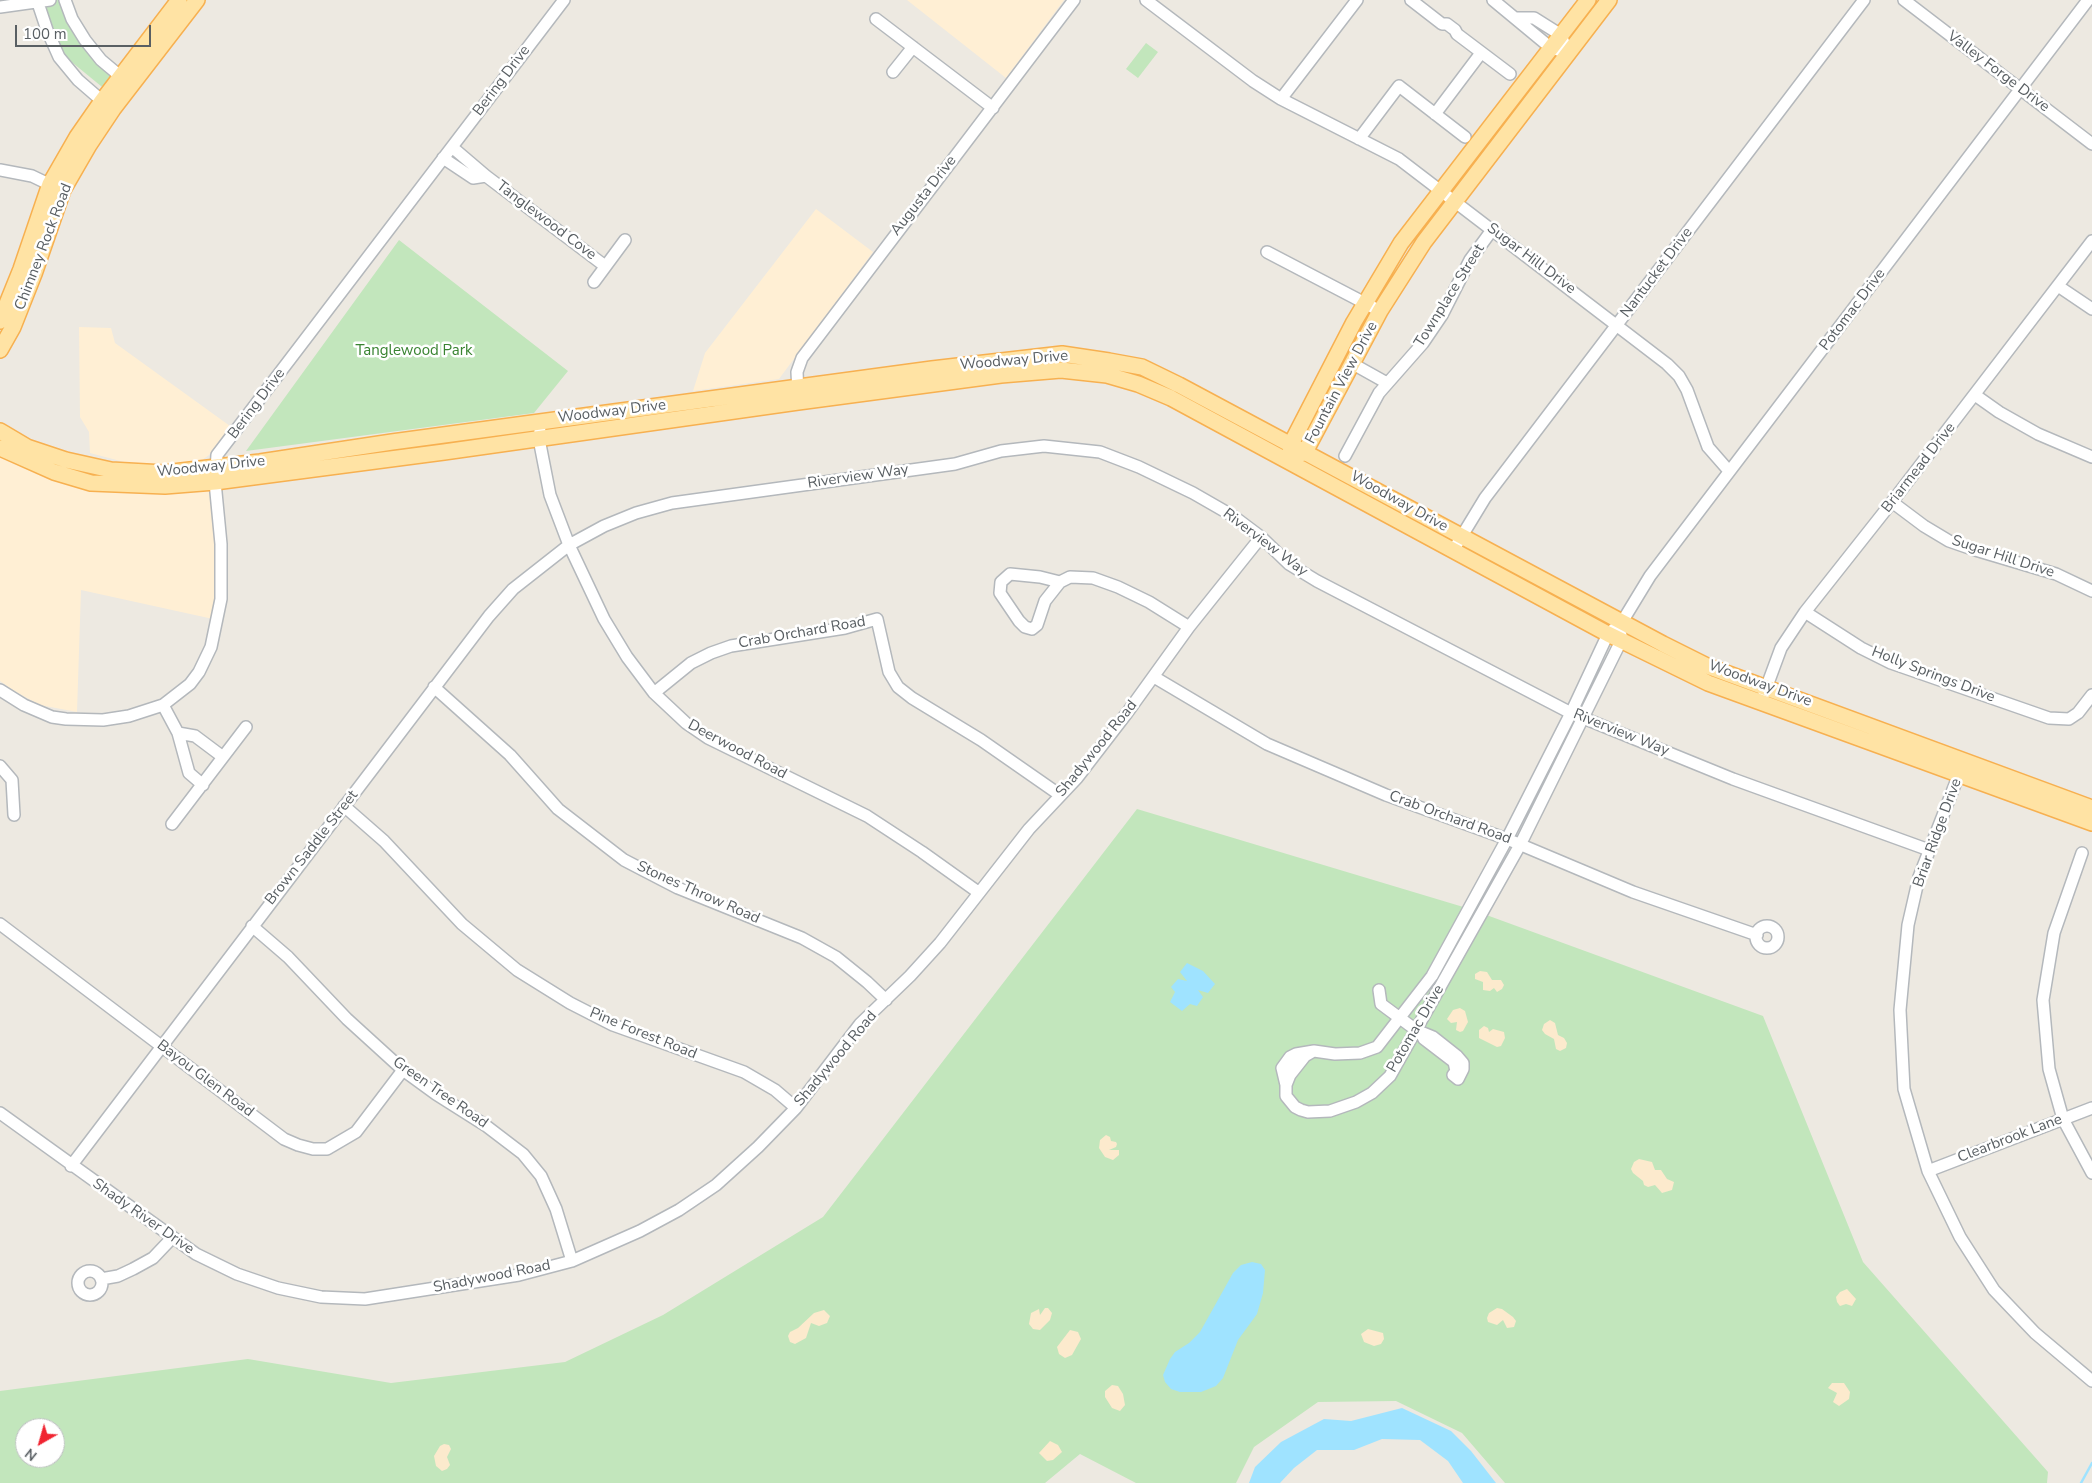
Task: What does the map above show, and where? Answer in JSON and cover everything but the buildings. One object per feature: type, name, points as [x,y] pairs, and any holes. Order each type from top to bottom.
[{"type":"main road","name":"Chimney Rock Road","points":[[0,321],[21,269],[36,220],[57,187],[89,145],[107,105],[126,80],[179,0]]},
{"type":"main road","name":"Chimney Rock Road","points":[[126,80],[196,0]]},
{"type":"main road","name":"Fountain View Drive","points":[[1290,460],[1291,444],[1365,302],[1401,243],[1588,0]]},
{"type":"main road","name":"Fountain View Drive","points":[[1290,460],[1306,452],[1380,311],[1424,242],[1608,0]]},
{"type":"main road","name":"Chimney Rock Road","points":[[0,350],[13,327],[24,301],[57,187]]},
{"type":"main road","name":"Woodway Drive","points":[[0,431],[27,447],[87,465],[138,473],[215,475],[406,457],[539,439],[676,412],[798,394],[932,369],[1062,354],[1142,367],[1175,391],[1290,460],[1708,666],[1767,686],[2092,822]]},
{"type":"main road","points":[[932,369],[933,384]]},
{"type":"main road","name":"Woodway Drive","points":[[798,394],[933,384],[1062,370],[1107,375],[1138,384],[1175,391],[1306,452],[1615,637],[1708,683],[1760,703],[2092,808]]},
{"type":"main road","name":"Woodway Drive","points":[[0,448],[54,472],[91,483],[165,486],[215,475],[403,441],[541,422],[676,412]]},
{"type":"main road","points":[[442,436],[444,452]]},
{"type":"main road","points":[[403,441],[406,457]]},
{"type":"main road","points":[[87,465],[91,483]]},
{"type":"street","points":[[0,7],[50,0]]},
{"type":"street","points":[[65,0],[72,19],[85,40],[101,60],[126,80]]},
{"type":"street","name":"Bering Drive","points":[[2,695],[42,713],[66,720],[102,720],[129,716],[163,705],[190,684],[199,672],[215,633],[221,599],[222,575],[215,475],[217,455],[564,0]]},
{"type":"street","name":"Augusta Drive","points":[[798,394],[797,372],[802,358],[894,234],[1074,0]]},
{"type":"street","name":"Sugar Hill Drive","points":[[1146,0],[1240,72],[1281,99],[1399,159],[1618,324],[1680,376],[1692,401],[1708,447],[1729,471]]},
{"type":"street","points":[[1281,99],[1357,0]]},
{"type":"street","points":[[1410,0],[1442,24],[1448,24],[1457,34],[1510,74]]},
{"type":"street","points":[[1493,0],[1551,48],[1568,53]]},
{"type":"street","name":"Nantucket Drive","points":[[1457,543],[1485,498],[1864,0]]},
{"type":"street","name":"Valley Forge Drive","points":[[1904,0],[2092,144]]},
{"type":"street","name":"Potomac Drive","points":[[1615,637],[1571,713],[1507,839],[1432,976],[1377,1047],[1360,1053],[1335,1054],[1314,1051],[1306,1056],[1290,1075],[1286,1085],[1286,1096],[1295,1107],[1308,1112],[1330,1111],[1356,1102],[1372,1093],[1390,1076],[1418,1032],[1520,845],[1583,718],[1622,622],[1650,576],[2088,0]]},
{"type":"street","points":[[37,1],[60,57],[78,80],[107,105]]},
{"type":"street","points":[[1516,18],[1534,18],[1561,35],[1568,53]]},
{"type":"street","points":[[876,19],[992,108]]},
{"type":"street","points":[[894,72],[913,47]]},
{"type":"street","points":[[1435,114],[1482,53]]},
{"type":"street","points":[[1359,139],[1399,86],[1465,137]]},
{"type":"street","name":"Tanglewood Cove","points":[[452,147],[486,176],[605,266]]},
{"type":"street","name":"Tanglewood Cove","points":[[443,158],[473,178],[486,176]]},
{"type":"street","points":[[0,170],[32,176],[57,187]]},
{"type":"street","name":"Townplace Street","points":[[1345,456],[1372,404],[1387,383],[1423,343],[1442,315],[1467,265],[1492,230]]},
{"type":"street","name":"Tanglewood Cove","points":[[594,282],[625,240]]},
{"type":"street","name":"Briarmead Drive","points":[[1760,703],[1781,648],[1805,612],[1975,395],[2092,241]]},
{"type":"street","points":[[1266,252],[1380,311]]},
{"type":"street","points":[[2058,286],[2092,309]]},
{"type":"street","points":[[1352,364],[1387,383]]},
{"type":"street","points":[[1975,395],[1999,412],[2038,434],[2092,457]]},
{"type":"street","name":"Deerwood Road","points":[[541,422],[539,439],[550,495],[569,545],[604,619],[627,657],[654,693],[686,723],[708,738],[866,816],[922,852],[978,892]]},
{"type":"street","name":"Riverview Way","points":[[569,545],[604,526],[636,513],[672,503],[954,464],[1001,451],[1044,446],[1100,452],[1139,467],[1201,498],[1233,516],[1261,537],[1289,564],[1317,581],[1571,713],[1733,779],[1929,850]]},
{"type":"street","name":"Sugar Hill Drive","points":[[1892,502],[1924,526],[1949,540],[1980,552],[2056,574],[2092,592]]},
{"type":"street","name":"Shadywood Road","points":[[300,1293],[321,1297],[365,1299],[519,1275],[572,1261],[640,1231],[686,1205],[716,1185],[758,1147],[796,1108],[860,1024],[886,1000],[940,943],[1029,829],[1077,778],[1154,677],[1189,627],[1261,537]]},
{"type":"street","name":"Brown Saddle Street","points":[[71,1166],[469,640],[513,589],[569,545]]},
{"type":"street","points":[[1060,582],[1040,577],[1010,574],[1001,582],[1000,593],[1025,627],[1032,629],[1037,625],[1044,602],[1060,582],[1070,577],[1092,578],[1118,587],[1149,602],[1189,627]]},
{"type":"street","name":"Holly Springs Drive","points":[[1805,612],[1860,648],[1891,663],[2049,718],[2069,719],[2078,713],[2092,694]]},
{"type":"street","name":"Crab Orchard Road","points":[[654,693],[691,664],[731,646],[845,628],[877,619],[889,672],[898,687],[912,698],[982,740],[1060,796]]},
{"type":"street","name":"Crab Orchard Road","points":[[1154,677],[1267,744],[1386,795],[1507,839],[1661,902],[1757,935]]},
{"type":"street","name":"Stones Throw Road","points":[[434,687],[510,755],[558,808],[624,860],[678,888],[802,938],[836,957],[886,1000]]},
{"type":"street","points":[[163,705],[178,734],[189,773],[203,785]]},
{"type":"street","points":[[172,824],[246,727]]},
{"type":"street","points":[[178,734],[195,736],[223,757]]},
{"type":"street","points":[[0,766],[12,780],[14,815]]},
{"type":"street","name":"Briar Ridge Drive","points":[[1962,767],[1919,877],[1908,925],[1900,1010],[1904,1089],[1928,1171],[1960,1236],[1994,1290],[2035,1333],[2092,1381]]},
{"type":"street","name":"Pine Forest Road","points":[[344,806],[384,840],[462,924],[517,970],[570,1003],[613,1025],[744,1072],[775,1090],[796,1108]]},
{"type":"street","points":[[2082,853],[2054,933],[2043,1000],[2049,1070],[2063,1119],[2092,1173]]},
{"type":"street","name":"Bayou Glen Road","points":[[0,924],[284,1139],[313,1149],[327,1149],[356,1132],[403,1070]]},
{"type":"street","name":"Green Tree Road","points":[[252,926],[288,957],[347,1019],[403,1070],[436,1094],[485,1125],[523,1154],[541,1176],[556,1209],[572,1261]]},
{"type":"street","points":[[1379,990],[1381,1004],[1418,1032]]},
{"type":"street","name":"Clearbrook Lane","points":[[1928,1171],[2092,1108]]},
{"type":"street","name":"Shady River Drive","points":[[0,1113],[71,1166],[196,1254],[237,1274],[278,1288],[300,1293]]},
{"type":"street","points":[[101,1279],[118,1276],[153,1258],[172,1238]]},
{"type":"shaded area","points":[[907,0],[1064,0],[1006,78]]},
{"type":"shaded area","points":[[816,209],[873,252],[779,379],[693,391],[705,353]]},
{"type":"shaded area","points":[[79,327],[111,328],[115,343],[230,426],[209,455],[195,465],[143,467],[90,453],[89,432],[80,417]]},
{"type":"shaded area","points":[[0,454],[54,476],[209,484],[216,561],[217,596],[213,619],[81,590],[77,712],[40,705],[0,681]]},
{"type":"green space","points":[[40,0],[62,0],[117,78],[107,91],[68,59],[60,48]]},
{"type":"green space","points":[[1146,43],[1158,52],[1138,78],[1126,69]]},
{"type":"green space","name":"Tanglewood Park","points":[[399,240],[568,371],[534,413],[246,451]]},
{"type":"green space","points":[[1137,809],[1470,909],[1763,1016],[1863,1262],[2048,1472],[2047,1483],[1505,1483],[1462,1433],[1396,1401],[1318,1402],[1254,1447],[1236,1483],[1136,1483],[1080,1454],[1045,1483],[0,1483],[0,1391],[248,1359],[391,1383],[565,1362],[663,1315],[823,1217]]},
{"type":"sand","points":[[1480,971],[1487,972],[1492,980],[1501,980],[1504,985],[1502,989],[1497,992],[1494,988],[1490,991],[1483,990],[1483,982],[1475,979],[1475,974]]},
{"type":"sand","points":[[1460,1008],[1465,1011],[1468,1022],[1463,1031],[1460,1032],[1456,1030],[1457,1022],[1451,1023],[1447,1019],[1453,1010]]},
{"type":"sand","points":[[1550,1020],[1555,1023],[1558,1035],[1564,1038],[1567,1043],[1566,1048],[1560,1051],[1556,1049],[1554,1039],[1542,1030],[1544,1024]]},
{"type":"sand","points":[[1484,1026],[1488,1028],[1489,1032],[1493,1029],[1504,1032],[1505,1038],[1501,1046],[1497,1047],[1479,1038],[1479,1030]]},
{"type":"sand","points":[[1106,1135],[1117,1144],[1116,1147],[1109,1150],[1119,1150],[1119,1155],[1113,1160],[1105,1157],[1099,1148],[1100,1140]]},
{"type":"sand","points":[[1639,1159],[1652,1162],[1655,1170],[1661,1170],[1667,1179],[1674,1182],[1672,1190],[1662,1193],[1655,1185],[1648,1187],[1644,1185],[1643,1181],[1631,1169],[1634,1162]]},
{"type":"sand","points":[[1847,1289],[1856,1299],[1852,1306],[1846,1304],[1840,1306],[1836,1297],[1840,1292]]},
{"type":"sand","points":[[1045,1308],[1048,1308],[1052,1313],[1050,1320],[1040,1330],[1033,1329],[1029,1324],[1031,1313],[1039,1309],[1040,1315]]},
{"type":"sand","points":[[1497,1308],[1502,1309],[1513,1317],[1516,1321],[1514,1327],[1507,1328],[1503,1320],[1497,1325],[1488,1322],[1489,1313]]},
{"type":"sand","points":[[824,1310],[830,1316],[827,1323],[819,1326],[811,1323],[806,1338],[795,1344],[790,1342],[788,1336],[790,1332],[798,1328],[814,1313]]},
{"type":"sand","points":[[1368,1329],[1383,1333],[1384,1339],[1381,1344],[1374,1346],[1364,1342],[1361,1334]]},
{"type":"sand","points":[[1070,1330],[1078,1332],[1081,1339],[1072,1355],[1065,1358],[1059,1354],[1057,1347]]},
{"type":"sand","points":[[1832,1383],[1844,1383],[1850,1392],[1849,1399],[1839,1406],[1833,1402],[1837,1393],[1828,1388]]},
{"type":"sand","points":[[1112,1385],[1118,1386],[1123,1394],[1125,1405],[1120,1411],[1112,1408],[1105,1397],[1105,1391]]},
{"type":"sand","points":[[1050,1441],[1058,1445],[1062,1452],[1053,1460],[1047,1461],[1039,1453]]},
{"type":"sand","points":[[444,1444],[449,1445],[451,1449],[447,1457],[450,1465],[442,1471],[436,1466],[434,1456],[440,1446]]},
{"type":"water","points":[[1187,963],[1203,971],[1215,984],[1208,993],[1198,990],[1203,997],[1197,1006],[1190,1004],[1182,1011],[1170,1002],[1175,992],[1171,987],[1178,979],[1187,981],[1180,972]]},
{"type":"water","points":[[1252,1262],[1261,1264],[1265,1270],[1263,1293],[1257,1314],[1238,1340],[1223,1378],[1216,1386],[1201,1392],[1180,1392],[1171,1389],[1165,1382],[1163,1375],[1170,1359],[1175,1352],[1189,1343],[1200,1332],[1233,1273],[1241,1265]]},
{"type":"water","points":[[1402,1408],[1451,1431],[1471,1451],[1496,1483],[1463,1483],[1448,1461],[1420,1440],[1382,1439],[1354,1450],[1317,1450],[1294,1468],[1280,1483],[1249,1483],[1255,1467],[1281,1442],[1324,1419],[1351,1421]]},
{"type":"waterway","points":[[2081,1483],[2092,1463]]}]
